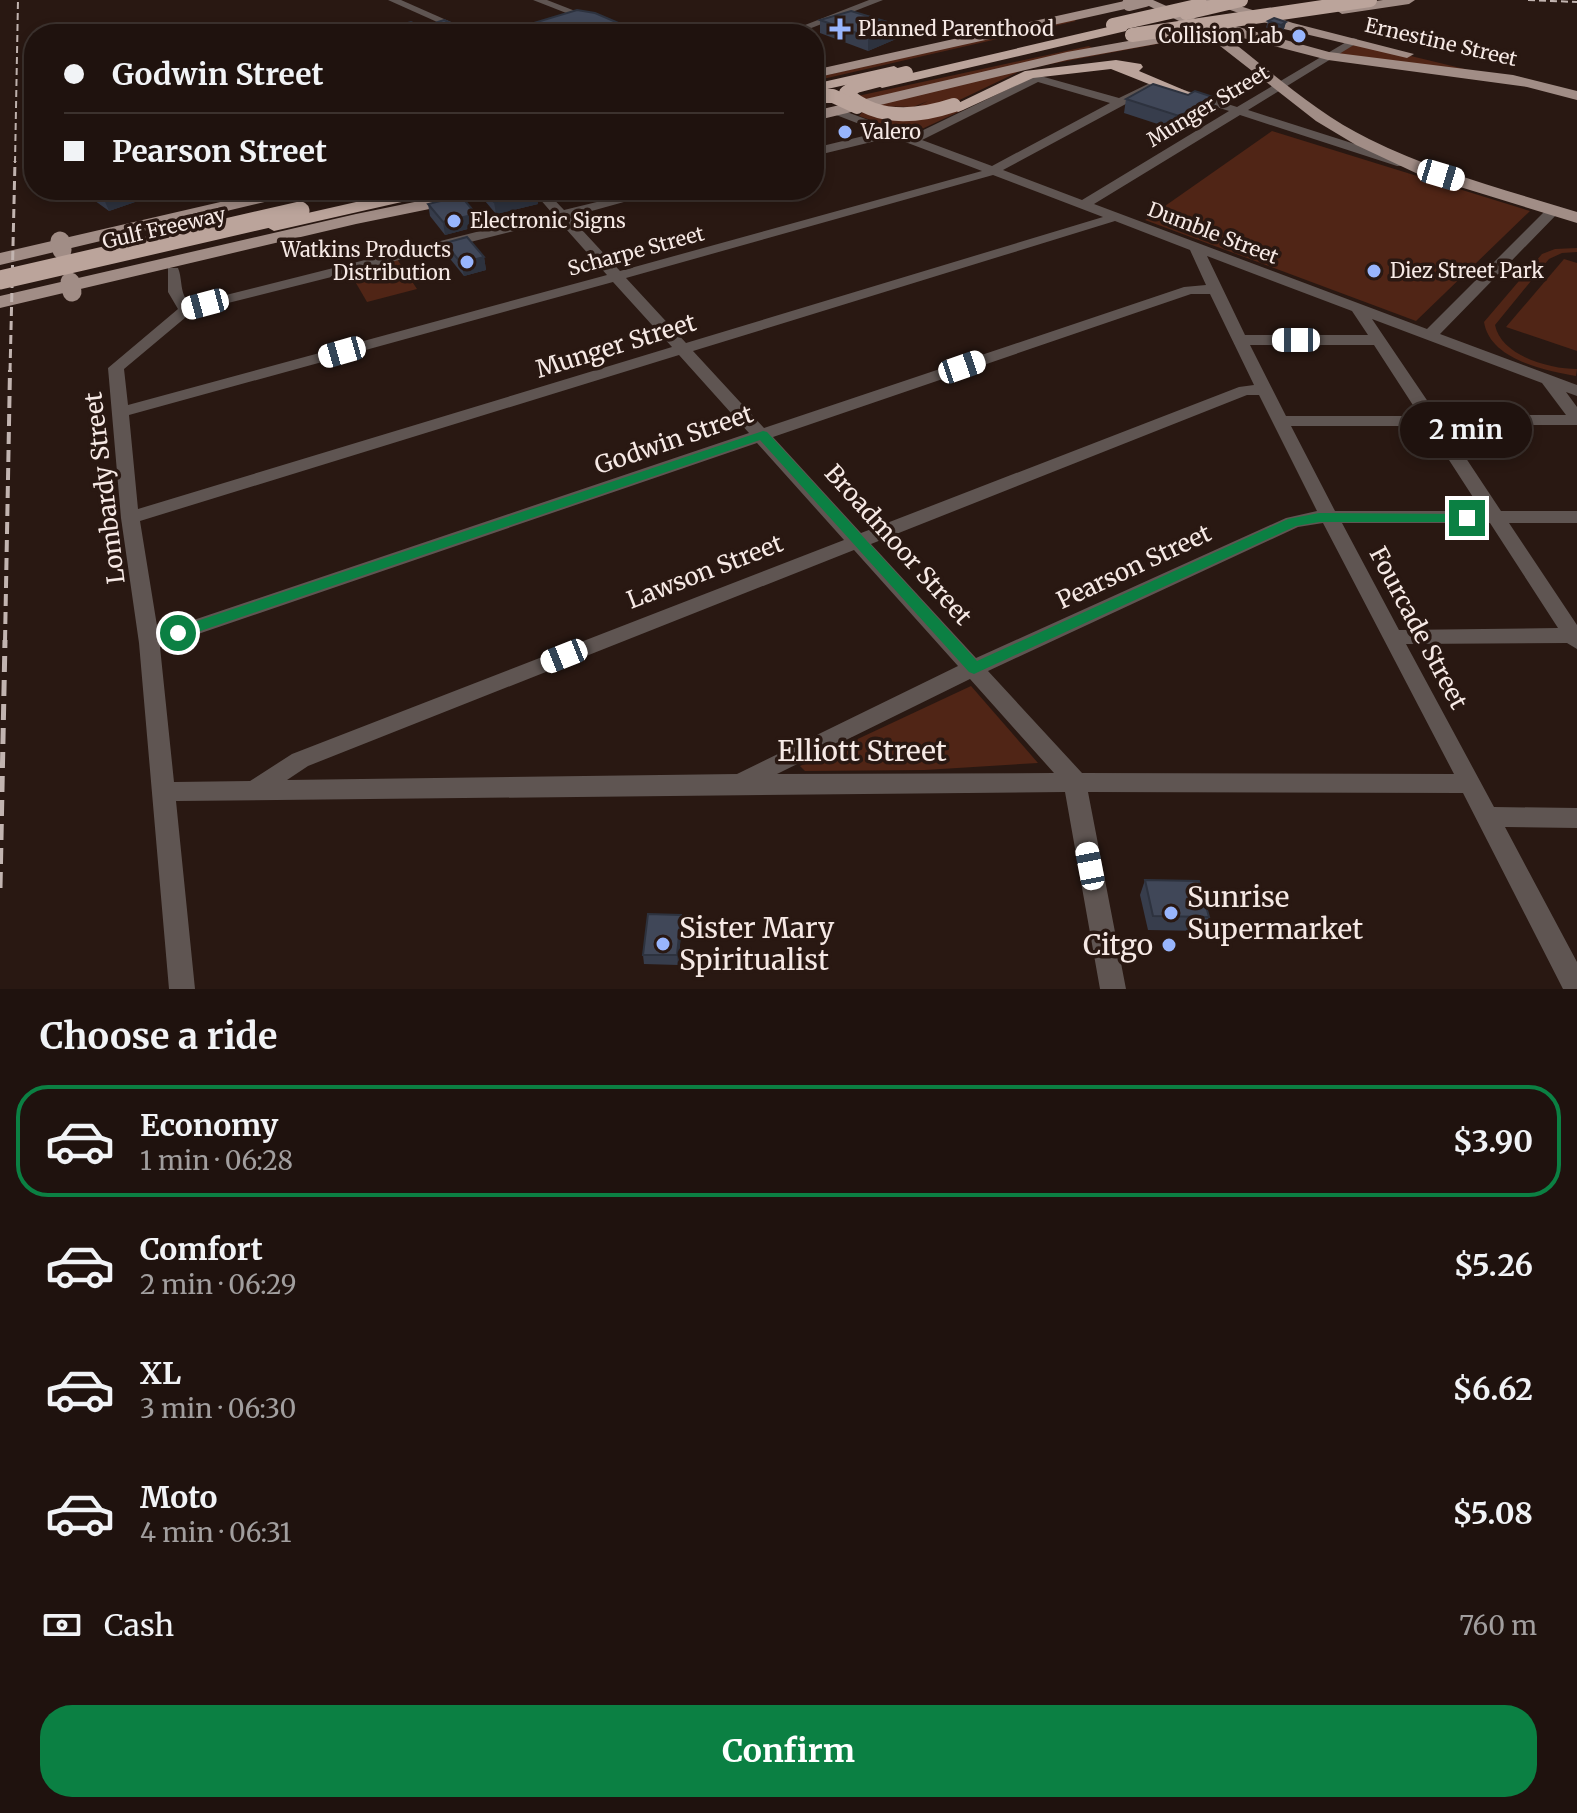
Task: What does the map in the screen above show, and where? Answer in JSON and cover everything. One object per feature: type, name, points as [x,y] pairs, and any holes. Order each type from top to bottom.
[{"type":"highway","points":[[1118,25],[1180,0]]},
{"type":"highway","points":[[824,92],[998,57],[1200,0]]},
{"type":"highway","points":[[824,92],[1222,0]]},
{"type":"highway","points":[[824,92],[1055,38],[1241,0]]},
{"type":"highway","points":[[1118,25],[1370,0]]},
{"type":"highway","points":[[824,95],[872,112],[927,116],[1024,76],[1127,51]]},
{"type":"highway","points":[[1075,65],[1136,67]]},
{"type":"highway","points":[[1075,65],[1148,87]]},
{"type":"highway","points":[[1109,65],[1155,79],[1184,93]]},
{"type":"highway","points":[[906,73],[856,86],[846,93],[865,106],[892,113],[932,112],[956,106]]},
{"type":"highway","name":"Gulf Freeway","points":[[0,271],[318,200]]},
{"type":"highway","name":"Gulf Freeway","points":[[0,280],[295,203],[326,200]]},
{"type":"highway","name":"Gulf Freeway","points":[[0,289],[295,203]]},
{"type":"main road","points":[[864,63],[1084,0]]},
{"type":"main road","points":[[1155,0],[1216,29],[1321,118],[1362,142],[1424,170],[1577,218]]},
{"type":"main road","name":"Ernestine Street","points":[[1208,0],[1269,21],[1577,96]]},
{"type":"main road","points":[[824,114],[1067,56],[1216,29],[1409,0]]},
{"type":"main road","points":[[824,72],[1133,1],[1216,29]]},
{"type":"main road","points":[[1303,16],[1300,23],[1309,31]]},
{"type":"main road","name":"Ernestine Street","points":[[1216,29],[1328,56],[1526,83]]},
{"type":"main road","points":[[221,200],[61,245],[71,287],[76,293],[457,200]]},
{"type":"main road","points":[[0,302],[341,222],[453,200]]},
{"type":"main road","points":[[0,259],[295,203]]},
{"type":"street","points":[[393,0],[449,24]]},
{"type":"street","points":[[538,0],[602,24]]},
{"type":"street","points":[[814,24],[878,0]]},
{"type":"street","points":[[567,21],[581,16]]},
{"type":"street","name":"Munger Street","points":[[1083,205],[1353,41]]},
{"type":"street","points":[[912,140],[1037,78],[1119,102]]},
{"type":"street","points":[[1148,87],[1184,93],[1424,170]]},
{"type":"street","name":"Scharpe Street","points":[[119,413],[620,277],[994,171],[1148,87]]},
{"type":"street","name":"Dumble Street","points":[[835,111],[1577,391]]},
{"type":"street","points":[[824,150],[892,133]]},
{"type":"street","name":"Broadmoor Street","points":[[548,200],[1074,780]]},
{"type":"street","name":"Lombardy Street","points":[[182,989],[149,643],[130,518],[116,368],[187,309],[621,200]]},
{"type":"street","points":[[1429,336],[1553,211]]},
{"type":"street","name":"Munger Street","points":[[130,518],[1115,217]]},
{"type":"street","name":"Fourcade Street","points":[[1196,248],[1331,518],[1490,817],[1577,989]]},
{"type":"street","points":[[173,271],[178,299],[187,309]]},
{"type":"street","name":"Godwin Street","points":[[149,643],[1189,290],[1215,289]]},
{"type":"street","points":[[1359,310],[1576,637]]},
{"type":"street","points":[[1241,340],[1378,340]]},
{"type":"street","points":[[1548,380],[1577,419]]},
{"type":"street","name":"Lawson Street","points":[[254,790],[300,760],[1245,390],[1266,390]]},
{"type":"street","points":[[1283,421],[1577,419]]},
{"type":"street","name":"Pearson Street","points":[[740,782],[974,668],[1293,522],[1307,518],[1577,517]]},
{"type":"street","points":[[1395,637],[1576,637]]},
{"type":"street","points":[[1074,780],[1113,989]]},
{"type":"street","name":"Elliott Street","points":[[254,790],[1074,780],[1470,784]]},
{"type":"street","points":[[164,792],[254,790]]},
{"type":"street","points":[[1490,817],[1577,818]]},
{"type":"shaded area","points":[[1072,18],[1076,21],[824,79],[824,76]]},
{"type":"shaded area","points":[[1198,35],[1216,40],[1189,38],[1024,69],[947,106],[914,108],[928,101],[913,107],[871,106],[1029,67]]},
{"type":"shaded area","points":[[1357,43],[1502,78],[1346,57],[1339,53]]},
{"type":"shaded area","points":[[1089,46],[1092,48],[859,101],[853,97]]},
{"type":"shaded area","points":[[965,109],[911,134],[859,116],[863,111]]},
{"type":"shaded area","name":"Diez Street Park","points":[[1272,131],[1530,211],[1416,321],[1145,220]]},
{"type":"shaded area","points":[[1577,248],[1577,252],[1562,253],[1549,259],[1495,325],[1499,336],[1516,353],[1541,363],[1577,369],[1576,376],[1535,366],[1508,354],[1488,335],[1484,322],[1542,254],[1555,249]]},
{"type":"shaded area","points":[[397,259],[417,289],[367,302],[349,271]]},
{"type":"shaded area","points":[[1564,259],[1577,263],[1577,351],[1506,327]]},
{"type":"shaded area","points":[[971,686],[1038,763],[925,770],[805,771],[800,766]]},
{"type":"building","points":[[577,10],[595,13],[621,24],[530,24]]},
{"type":"building","points":[[851,11],[897,25],[868,37],[820,20]]},
{"type":"building","points":[[1274,18],[1286,22],[1281,25],[1268,21]]},
{"type":"building","points":[[444,20],[453,24],[431,24]]},
{"type":"building","points":[[1153,84],[1188,95],[1195,91],[1216,98],[1179,116],[1126,99]]},
{"type":"building","points":[[464,200],[476,214],[443,222],[428,204]]},
{"type":"building","points":[[467,237],[484,257],[461,263],[445,243]]},
{"type":"building","points":[[1145,880],[1199,881],[1209,917],[1153,916]]},
{"type":"building","name":"Sister Mary Spiritualist","points":[[648,914],[681,915],[677,955],[643,955]]},
{"type":"railway","points":[[15,163],[18,0]]},
{"type":"railway","points":[[1528,0],[1577,2]]},
{"type":"railway","points":[[10,372],[15,161]]},
{"type":"railway","points":[[5,642],[10,370]]},
{"type":"railway","points":[[0,888],[5,640]]},
{"type":"place","name":"Planned Parenthood","points":[[840,29]]},
{"type":"place","name":"Collision Lab","points":[[1299,36]]},
{"type":"place","name":"Valero","points":[[845,132]]},
{"type":"place","name":"Electronic Signs","points":[[454,221]]},
{"type":"place","name":"Watkins Products Distribution","points":[[467,262]]},
{"type":"place","name":"Diez Street Park","points":[[1374,271]]},
{"type":"place","name":"Sunrise Supermarket","points":[[1171,913]]},
{"type":"place","name":"Sister Mary Spiritualist","points":[[663,944]]},
{"type":"place","name":"Citgo","points":[[1169,945]]},
{"type":"route","points":[[178,633],[763,435],[974,668],[1293,522],[1319,517],[1467,518]]}]
